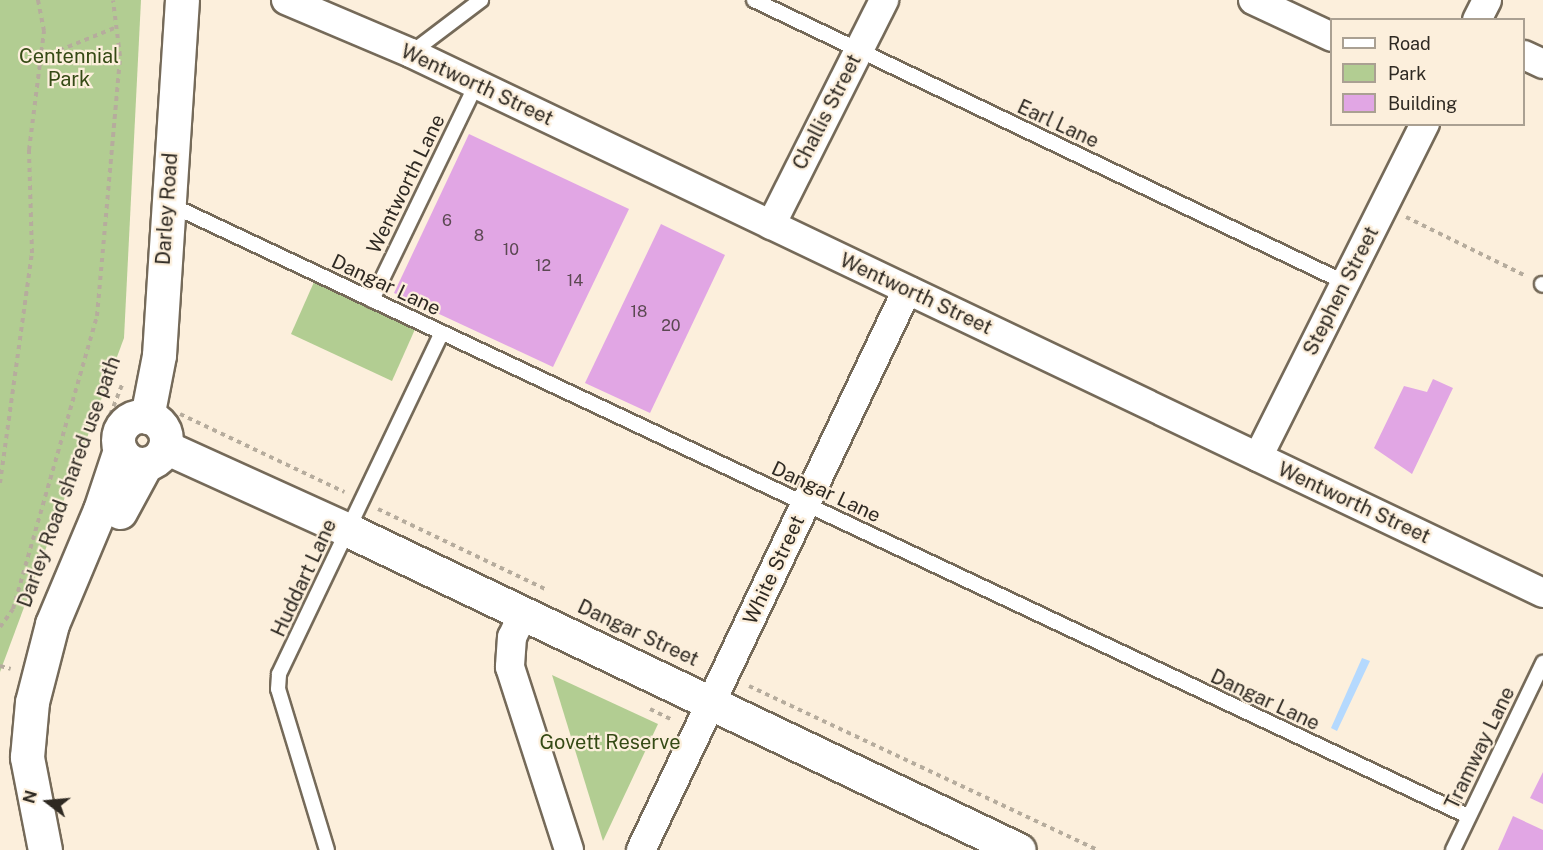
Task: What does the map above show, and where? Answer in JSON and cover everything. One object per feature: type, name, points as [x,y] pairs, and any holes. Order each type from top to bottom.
[{"type":"main road","name":"Darley Road","points":[[134,448],[160,425],[147,417],[159,355],[182,0]]},
{"type":"main road","name":"Dangar Street","points":[[134,448],[355,515],[522,616],[1018,850]]},
{"type":"main road","points":[[45,850],[27,757],[32,702],[52,624],[100,510],[134,448]]},
{"type":"main road","points":[[66,850],[46,752],[49,697],[66,636],[88,580],[136,476],[134,448]]},
{"type":"street","name":"Wentworth Street","points":[[286,0],[411,53],[1543,593]]},
{"type":"street","name":"Challis Street","points":[[771,225],[884,0]]},
{"type":"street","points":[[1253,0],[1330,37]]},
{"type":"street","points":[[1478,18],[1487,0]]},
{"type":"street","points":[[1525,55],[1543,64]]},
{"type":"street","name":"Stephen Street","points":[[1258,458],[1424,126]]},
{"type":"street","name":"White Street","points":[[641,850],[712,705],[907,290]]},
{"type":"street","points":[[522,616],[512,637],[510,668],[569,850]]},
{"type":"lane","points":[[411,53],[481,0]]},
{"type":"lane","name":"Earl Lane","points":[[754,0],[1346,283]]},
{"type":"lane","name":"Wentworth Lane","points":[[372,300],[476,85]]},
{"type":"lane","name":"Dangar Lane","points":[[167,204],[1468,816]]},
{"type":"lane","name":"Huddart Lane","points":[[327,850],[278,689],[279,675],[442,333]]},
{"type":"lane","name":"Tramway Lane","points":[[1453,850],[1543,663]]},
{"type":"path","points":[[0,483],[32,253],[29,150],[42,57],[38,0]]},
{"type":"path","points":[[0,627],[13,609],[97,316],[120,56],[113,0]]},
{"type":"path","points":[[42,57],[117,27]]},
{"type":"path","points":[[1384,206],[1543,284]]},
{"type":"path","name":"Darley Road shared use path","points":[[124,380],[134,448]]},
{"type":"path","name":"Dangar Street","points":[[180,414],[355,515],[556,594]]},
{"type":"path","points":[[16,671],[19,661]]},
{"type":"path","points":[[726,675],[1098,850]]},
{"type":"green space","name":"Centennial Park","points":[[0,0],[141,0],[124,338],[0,672]]},
{"type":"green space","points":[[314,282],[416,327],[392,381],[291,334]]},
{"type":"green space","name":"Govett Reserve","points":[[552,675],[658,724],[603,841]]},
{"type":"water","points":[[1362,658],[1370,661],[1337,731],[1331,728]]},
{"type":"building","points":[[469,134],[629,209],[553,367],[394,293]]},
{"type":"building","points":[[661,224],[725,255],[650,413],[585,383]]},
{"type":"building","points":[[1433,379],[1453,388],[1412,474],[1374,448],[1404,386],[1427,392]]},
{"type":"building","points":[[1543,772],[1543,804],[1530,798]]},
{"type":"building","points":[[1513,816],[1543,830],[1543,850],[1498,850]]}]
